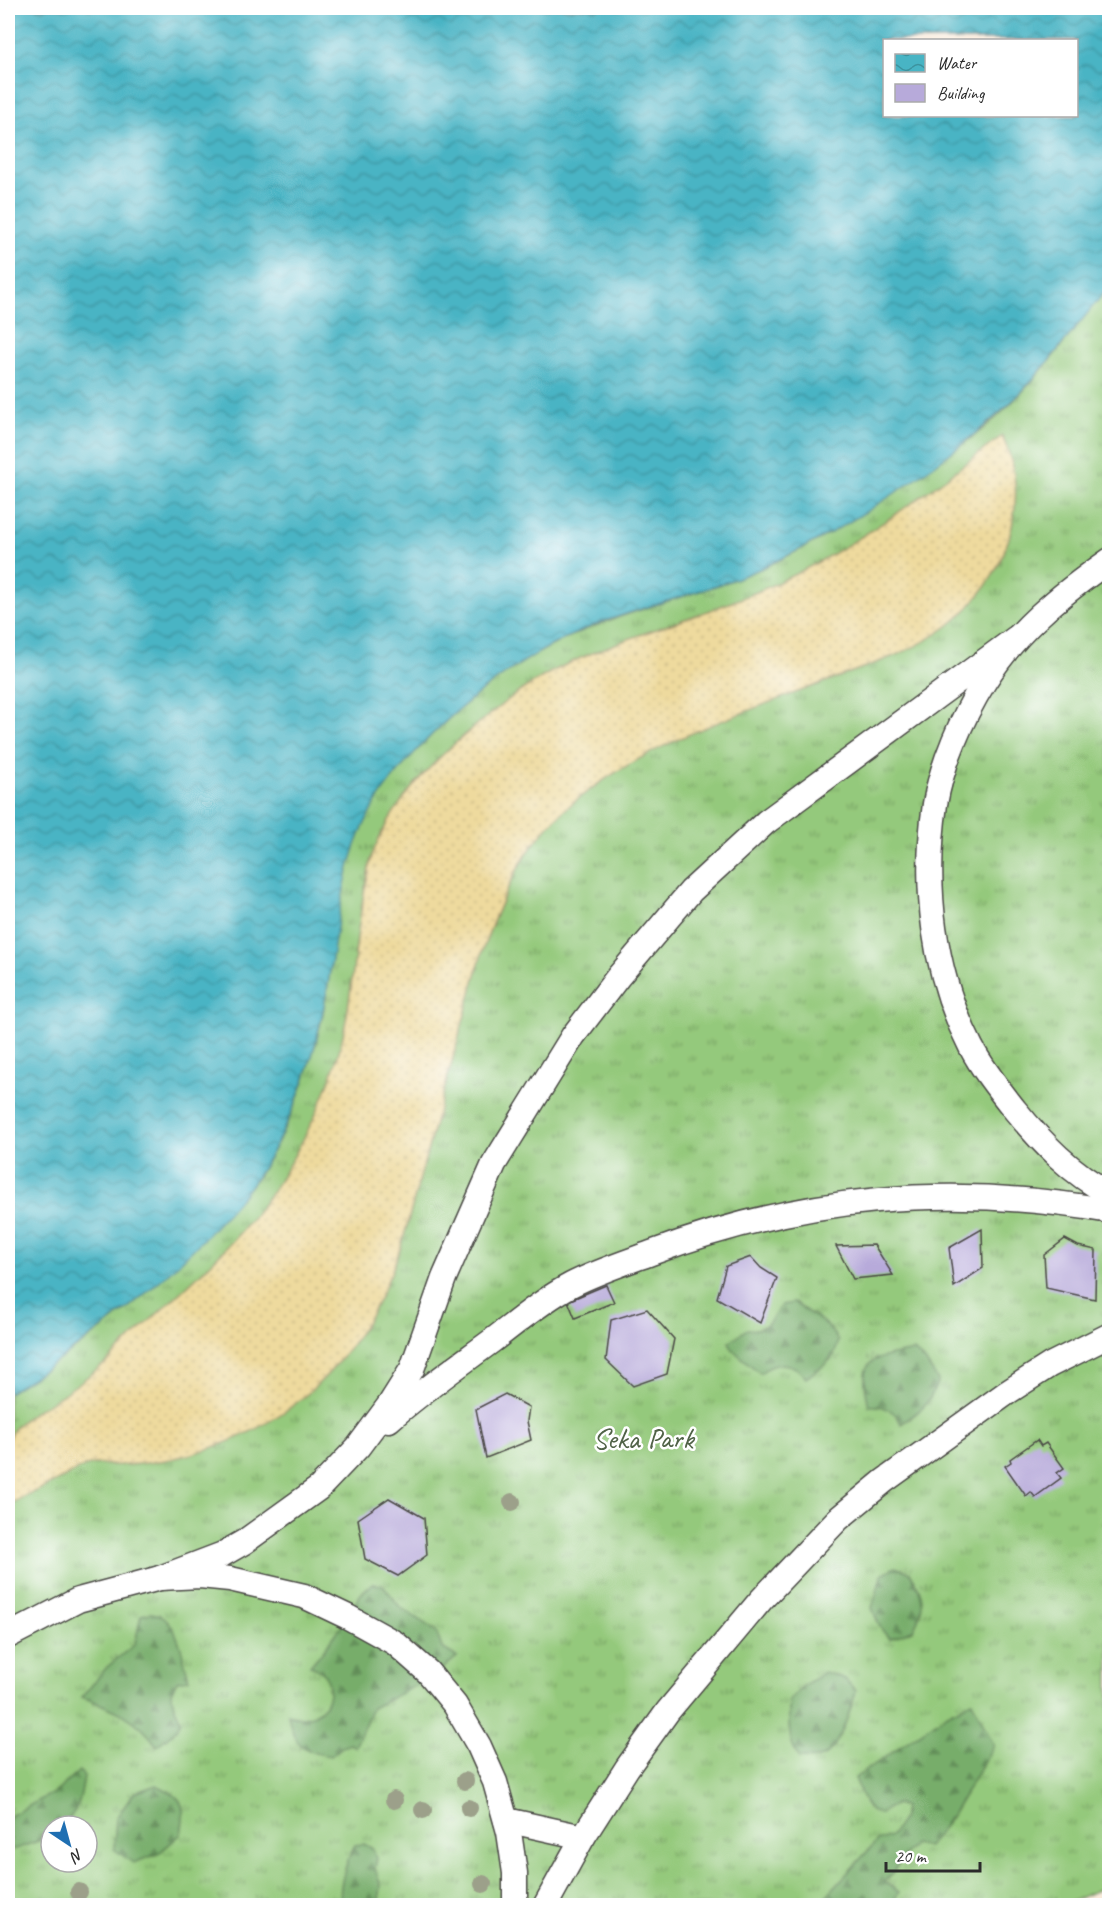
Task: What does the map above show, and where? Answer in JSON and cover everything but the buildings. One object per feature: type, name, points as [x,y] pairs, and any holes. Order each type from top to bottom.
[{"type":"street","points":[[8,1636],[78,1600],[160,1578],[223,1554],[253,1536],[319,1488],[357,1447],[390,1404],[412,1369],[444,1278],[494,1164],[573,1036],[618,976],[690,891],[766,822],[1016,638],[1053,602],[1110,560]]},
{"type":"street","points":[[1016,638],[984,682],[962,725],[946,763],[935,804],[931,905],[936,943],[950,999],[972,1049],[987,1072],[1040,1141],[1061,1161],[1110,1194]]},
{"type":"street","points":[[357,1447],[408,1404],[560,1291],[584,1279],[676,1244],[732,1226],[843,1203],[918,1197],[984,1196],[1067,1204],[1110,1211]]},
{"type":"street","points":[[545,1905],[627,1767],[668,1711],[761,1600],[838,1519],[884,1480],[1008,1392],[1050,1365],[1110,1335]]},
{"type":"street","points":[[160,1578],[200,1576],[230,1579],[304,1596],[395,1643],[428,1672],[455,1705],[479,1746],[495,1782],[506,1820],[515,1873],[515,1905]]},
{"type":"street","points":[[506,1820],[584,1837]]},
{"type":"green space","name":"Seka Park","points":[[1109,285],[1109,1885],[1062,1906],[8,1906],[8,1393],[64,1357],[142,1297],[213,1228],[244,1194],[261,1171],[290,1117],[311,1058],[327,993],[344,884],[359,833],[380,794],[435,731],[477,694],[523,662],[573,635],[598,625],[727,582],[769,565],[841,527],[908,484],[997,417],[1042,370]]},
{"type":"green space","points":[[794,1303],[826,1324],[838,1340],[834,1354],[827,1363],[806,1378],[796,1368],[784,1364],[772,1366],[760,1373],[733,1350],[729,1342],[747,1329],[764,1326],[781,1305]]},
{"type":"green space","points":[[914,1351],[926,1362],[938,1380],[932,1395],[924,1406],[901,1424],[896,1415],[888,1409],[869,1406],[866,1369],[877,1359]]},
{"type":"green space","points":[[895,1567],[910,1572],[919,1588],[922,1607],[913,1630],[889,1639],[880,1627],[872,1608],[882,1574]]},
{"type":"green space","points":[[373,1584],[383,1585],[400,1607],[436,1631],[442,1648],[457,1657],[432,1677],[372,1708],[355,1747],[350,1744],[342,1747],[331,1756],[313,1752],[300,1745],[296,1739],[288,1714],[302,1717],[314,1715],[328,1699],[327,1680],[321,1671],[310,1666],[341,1627],[360,1596]]},
{"type":"green space","points":[[151,1613],[163,1616],[174,1629],[189,1679],[177,1681],[172,1691],[176,1711],[181,1721],[176,1730],[157,1746],[141,1728],[124,1715],[82,1697],[107,1667],[135,1644],[141,1615]]},
{"type":"green space","points":[[825,1672],[845,1679],[856,1691],[854,1699],[843,1730],[832,1749],[818,1758],[799,1758],[792,1745],[789,1701],[804,1685]]},
{"type":"green space","points":[[972,1701],[994,1745],[951,1817],[928,1847],[914,1844],[885,1882],[899,1892],[891,1905],[818,1905],[877,1841],[891,1836],[904,1817],[904,1807],[896,1804],[880,1813],[872,1812],[865,1804],[855,1778],[946,1715]]},
{"type":"green space","points":[[79,1771],[84,1776],[80,1798],[73,1814],[39,1814],[39,1841],[13,1850],[8,1845],[8,1817],[57,1791]]},
{"type":"green space","points":[[156,1785],[178,1798],[181,1803],[183,1815],[181,1834],[158,1854],[133,1863],[114,1849],[116,1818],[134,1793]]},
{"type":"green space","points":[[364,1844],[373,1849],[377,1858],[375,1868],[381,1887],[379,1899],[375,1905],[343,1905],[341,1885],[346,1866],[355,1845]]},
{"type":"sand","points":[[1002,436],[1011,462],[1015,488],[1014,514],[1008,540],[985,588],[948,626],[892,657],[701,729],[638,760],[579,798],[545,830],[531,848],[509,885],[483,949],[401,1247],[385,1288],[365,1325],[342,1357],[316,1386],[286,1411],[252,1431],[214,1447],[153,1462],[87,1466],[8,1505],[7,1448],[14,1429],[19,1423],[103,1365],[206,1268],[254,1216],[292,1160],[321,1102],[342,1041],[362,904],[372,855],[391,817],[425,772],[488,715],[548,674],[585,656],[734,601],[792,576],[855,541],[885,521]]},
{"type":"water","points":[[8,8],[1109,8],[1111,265],[1110,282],[1102,296],[1031,382],[1009,404],[949,454],[884,500],[816,541],[747,574],[617,617],[566,638],[509,671],[482,690],[410,757],[372,809],[359,837],[342,896],[327,989],[311,1059],[289,1118],[270,1155],[243,1195],[188,1254],[115,1319],[8,1393]]}]
